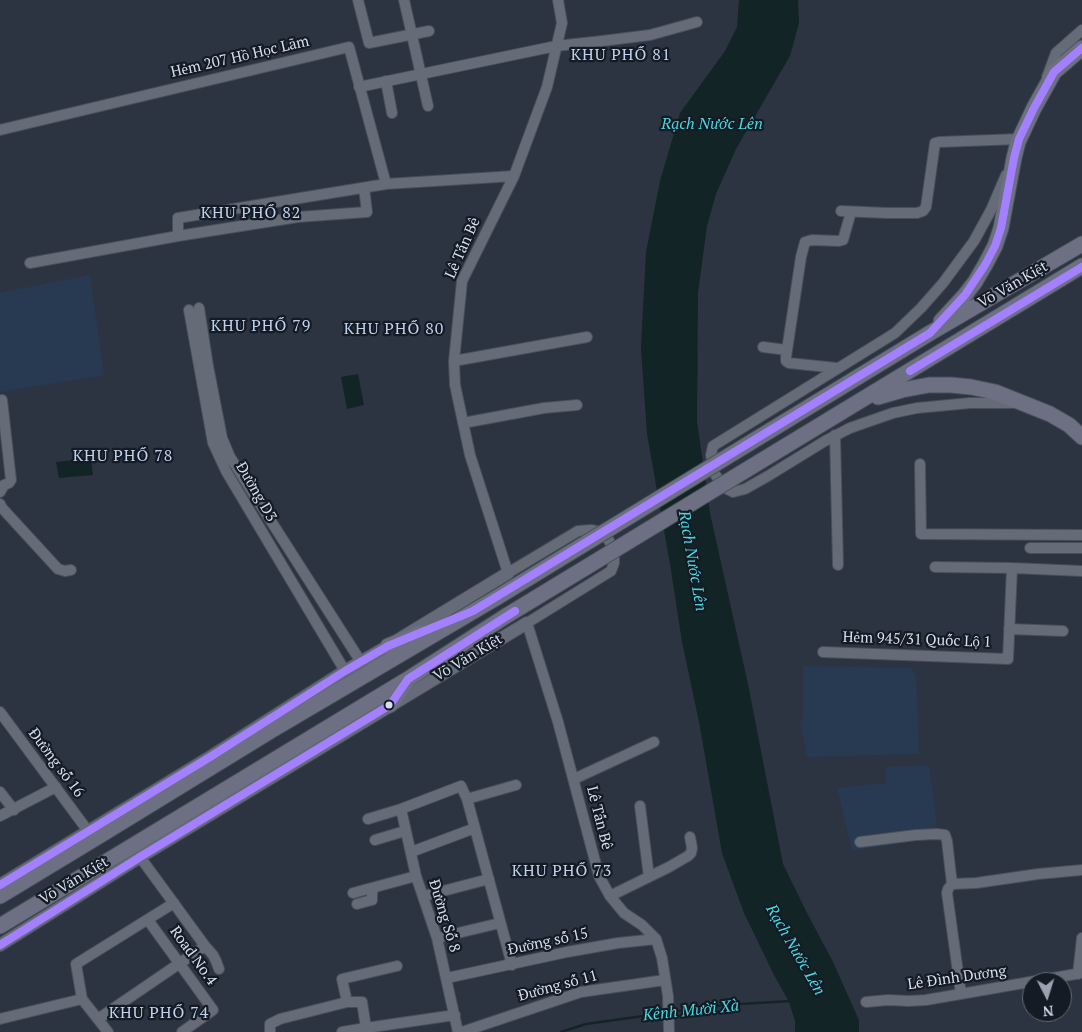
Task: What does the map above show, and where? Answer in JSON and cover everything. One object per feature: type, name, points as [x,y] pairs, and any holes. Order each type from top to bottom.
[{"type":"highway","points":[[930,333],[965,295],[986,265],[998,237],[1019,139],[1054,72],[1082,48]]},
{"type":"highway","name":"Võ Văn Kiệt","points":[[0,896],[272,730],[496,598],[930,333],[1079,246]]},
{"type":"highway","name":"Võ Văn Kiệt","points":[[0,926],[408,679],[506,616],[784,446],[1080,268]]},
{"type":"highway","points":[[846,410],[902,390],[929,385],[964,386],[985,396],[995,392],[1050,414],[1068,425],[1082,437]]},
{"type":"highway","points":[[388,646],[473,611]]},
{"type":"highway","points":[[390,705],[408,679]]},
{"type":"main road","points":[[0,885],[210,757],[358,658],[388,646],[508,573]]},
{"type":"main road","name":"Võ Văn Kiệt","points":[[0,945],[140,856],[527,623]]},
{"type":"street","points":[[358,0],[369,43],[428,31]]},
{"type":"street","points":[[404,0],[428,106]]},
{"type":"street","name":"Lê Tấn Bê","points":[[508,573],[470,455],[455,385],[454,361],[462,281],[514,176],[547,87],[562,23],[558,0]]},
{"type":"street","points":[[359,87],[556,46],[650,35],[697,22]]},
{"type":"street","points":[[1034,108],[1056,54],[1082,30]]},
{"type":"street","name":"Hẻm 207 Hồ Học Lãm","points":[[0,130],[349,47],[386,184]]},
{"type":"street","points":[[386,81],[392,113]]},
{"type":"street","points":[[838,368],[789,363],[786,361],[786,350],[805,242],[812,240],[843,240],[846,211],[917,213],[923,211],[926,206],[936,143],[1019,139]]},
{"type":"street","points":[[985,396],[970,402],[917,408],[893,413],[850,428],[817,445],[745,489],[733,492],[725,488],[714,473],[710,455],[713,446],[895,333],[921,308],[943,283],[974,242],[1014,158]]},
{"type":"street","points":[[178,236],[178,218],[386,184],[514,176]]},
{"type":"street","points":[[30,263],[178,236],[298,217],[367,212],[364,188]]},
{"type":"street","points":[[983,225],[991,229],[998,237]]},
{"type":"street","name":"Đường D3","points":[[343,668],[226,471],[213,443],[194,309],[208,366],[222,438],[230,457],[358,658]]},
{"type":"street","points":[[454,361],[587,337]]},
{"type":"street","points":[[763,347],[786,350]]},
{"type":"street","points":[[0,492],[4,485],[11,480],[2,400]]},
{"type":"street","points":[[463,423],[544,408],[577,405]]},
{"type":"street","points":[[835,435],[838,565]]},
{"type":"street","points":[[920,464],[921,534],[1082,535]]},
{"type":"street","points":[[0,504],[58,569],[71,570]]},
{"type":"street","points":[[508,573],[578,531],[591,530],[601,532],[608,539],[614,550],[614,563],[611,571],[527,623]]},
{"type":"street","points":[[1030,548],[1082,548]]},
{"type":"street","points":[[935,568],[1012,568],[1082,571]]},
{"type":"street","name":"Hẻm 945/31 Quốc Lộ 1","points":[[823,652],[1008,659],[1012,568]]},
{"type":"street","name":"Lê Tấn Bê","points":[[527,623],[574,779],[599,876],[610,896],[624,913],[642,924],[656,939]]},
{"type":"street","points":[[1010,629],[1063,631]]},
{"type":"street","name":"Đường số 16","points":[[0,712],[88,831]]},
{"type":"street","points":[[574,779],[654,742]]},
{"type":"street","points":[[467,798],[516,784]]},
{"type":"street","points":[[368,819],[401,809],[461,786],[467,798],[512,965]]},
{"type":"street","points":[[0,816],[56,787]]},
{"type":"street","points":[[0,792],[14,810]]},
{"type":"street","points":[[640,806],[649,877]]},
{"type":"street","name":"Đường Số 8","points":[[401,809],[416,876],[437,938],[460,1032]]},
{"type":"street","points":[[411,852],[475,828]]},
{"type":"street","points":[[375,840],[406,831]]},
{"type":"street","points":[[860,842],[916,835],[945,835],[952,884],[947,893],[961,994]]},
{"type":"street","points":[[610,896],[680,862],[691,853],[690,837]]},
{"type":"street","points":[[140,856],[213,955],[219,969]]},
{"type":"street","points":[[952,884],[976,883],[1082,870]]},
{"type":"street","points":[[353,892],[416,876]]},
{"type":"street","points":[[424,896],[490,880]]},
{"type":"street","points":[[357,904],[372,900],[372,892],[375,887]]},
{"type":"street","points":[[108,1032],[82,999],[76,964],[174,903]]},
{"type":"street","name":"Road No.4","points":[[148,920],[214,1010],[182,1032]]},
{"type":"street","points":[[437,938],[500,923]]},
{"type":"street","points":[[1080,974],[1082,938]]},
{"type":"street","points":[[656,939],[662,958],[668,996],[669,1032]]},
{"type":"street","name":"Đường số 15","points":[[447,978],[576,950],[656,939]]},
{"type":"street","points":[[98,1019],[205,946]]},
{"type":"street","points":[[347,1002],[342,979],[397,966]]},
{"type":"street","name":"Lê Đình Dương","points":[[866,1002],[926,1000],[1080,974]]},
{"type":"street","name":"Đường số 11","points":[[460,1032],[581,992],[665,980]]},
{"type":"street","points":[[0,1019],[82,999]]},
{"type":"street","points":[[270,1032],[270,1024],[280,1019],[347,1002],[362,1002],[367,1030]]},
{"type":"street","points":[[342,1032],[367,1030],[455,1015]]},
{"type":"shaded area","points":[[90,275],[104,375],[0,392],[0,293]]},
{"type":"shaded area","points":[[803,666],[911,668],[916,675],[919,754],[807,757],[800,721],[803,717]]},
{"type":"shaded area","points":[[929,765],[938,837],[852,851],[837,788],[886,783],[885,767]]},
{"type":"water","name":"Rạch Nước Lên","points":[[739,0],[798,0],[799,23],[790,56],[736,149],[716,194],[707,226],[698,293],[697,421],[710,513],[748,684],[783,864],[833,962],[859,1020],[859,1032],[795,1032],[795,1021],[789,1002],[744,913],[722,853],[699,722],[682,642],[647,434],[641,348],[646,252],[660,181],[680,113],[725,51],[737,27]]},
{"type":"water","points":[[358,374],[364,405],[347,409],[341,377]]},
{"type":"water","points":[[91,458],[93,475],[59,478],[56,462]]},
{"type":"waterway","name":"Kênh Mười Xà","points":[[670,1012],[724,1005],[791,1001]]},
{"type":"waterway","name":"Kênh Mười Xà","points":[[561,1032],[586,1024],[665,1013]]},
{"type":"transit line","points":[[0,885],[210,757],[345,671],[388,646],[473,611],[930,333],[965,295],[985,265],[995,246],[1001,228],[1019,139],[1054,72],[1082,48]]},
{"type":"transit line","points":[[910,371],[1082,267]]},
{"type":"transit line","points":[[0,945],[140,857],[390,705],[408,679],[515,611]]},
{"type":"district","name":"KHU PHỐ 81","points":[[621,55]]},
{"type":"district","name":"KHU PHỐ 82","points":[[251,213]]},
{"type":"district","name":"KHU PHỐ 79","points":[[261,326]]},
{"type":"district","name":"KHU PHỐ 80","points":[[394,329]]},
{"type":"district","name":"KHU PHỐ 78","points":[[123,456]]},
{"type":"district","name":"KHU PHỐ 73","points":[[562,871]]},
{"type":"district","name":"KHU PHỐ 74","points":[[159,1013]]}]
